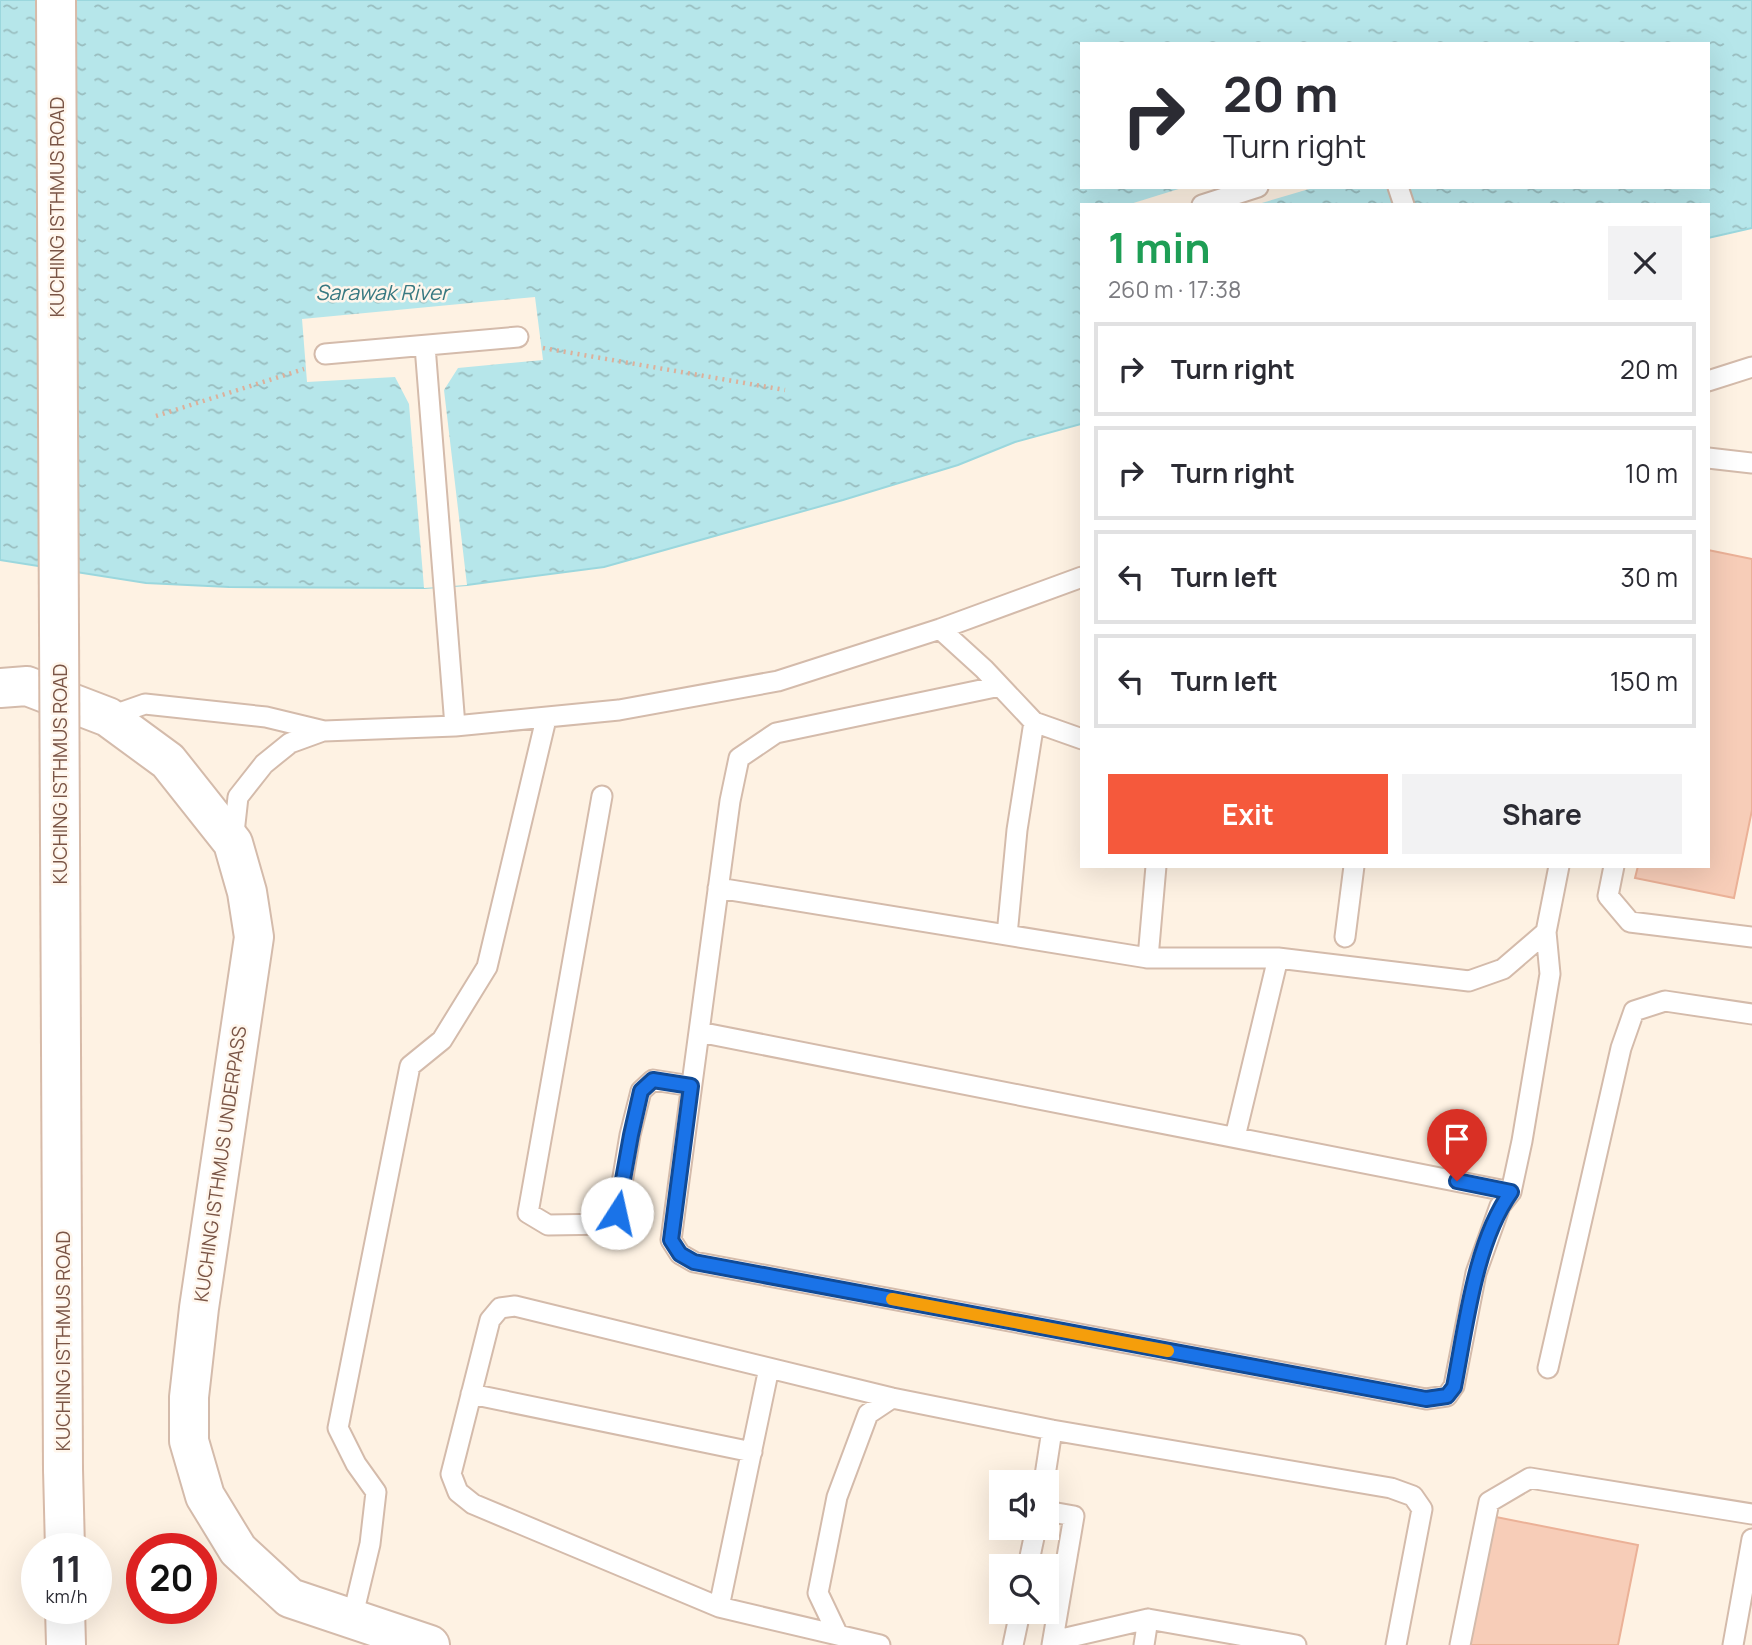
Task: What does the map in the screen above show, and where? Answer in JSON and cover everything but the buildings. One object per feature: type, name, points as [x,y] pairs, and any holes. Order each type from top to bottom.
[{"type":"main road","name":"KUCHING ISTHMUS ROAD","points":[[56,0],[65,1533]]},
{"type":"main road","name":"KUCHING ISTHMUS UNDERPASS","points":[[0,688],[27,686],[108,717],[168,761],[233,842],[247,892],[254,937],[199,1308],[189,1397],[189,1441],[205,1496],[238,1550],[290,1598],[430,1645]]},
{"type":"main road","points":[[65,1624],[66,1645]]},
{"type":"lane","points":[[1208,203],[1252,189]]},
{"type":"lane","points":[[325,354],[518,337]]},
{"type":"lane","points":[[425,345],[455,726]]},
{"type":"lane","points":[[1710,380],[1752,367]]},
{"type":"lane","points":[[1710,458],[1752,463]]},
{"type":"lane","points":[[108,717],[145,704],[266,717],[324,731],[455,726],[619,710],[778,681],[940,629],[1080,578]]},
{"type":"lane","points":[[940,629],[1034,722],[1080,738]]},
{"type":"lane","points":[[1000,686],[775,733],[739,758],[730,801],[671,1240],[680,1254],[694,1262],[1426,1399],[1447,1396],[1454,1387],[1476,1273],[1500,1206],[1511,1192],[1522,1141],[1550,974],[1546,932],[1559,868]]},
{"type":"lane","points":[[352,1619],[370,1544],[376,1492],[356,1464],[338,1428],[410,1066],[442,1040],[487,967],[546,719]]},
{"type":"lane","points":[[1007,935],[1017,830],[1034,722]]},
{"type":"lane","points":[[233,842],[238,797],[264,764],[290,743],[324,731]]},
{"type":"lane","points":[[602,796],[528,1213],[548,1225],[612,1224],[617,1213],[641,1091],[653,1080],[691,1086]]},
{"type":"lane","points":[[1148,958],[1156,868]]},
{"type":"lane","points":[[1345,937],[1354,868]]},
{"type":"lane","points":[[1614,868],[1608,897],[1630,922],[1752,937]]},
{"type":"lane","points":[[718,888],[1148,958],[1278,958],[1469,981],[1503,969],[1546,932]]},
{"type":"lane","points":[[1235,1137],[1278,958]]},
{"type":"lane","points":[[1548,1368],[1621,1048],[1634,1011],[1665,1001],[1752,1014]]},
{"type":"lane","points":[[699,1032],[1511,1192]]},
{"type":"lane","points":[[880,1645],[719,1607],[473,1504],[458,1492],[451,1474],[490,1320],[500,1308],[514,1306],[892,1398],[1052,1430],[1391,1488],[1413,1496],[1422,1509],[1396,1645]]},
{"type":"lane","points":[[719,1607],[769,1368]]},
{"type":"lane","points":[[471,1394],[752,1452]]},
{"type":"lane","points":[[838,1635],[818,1593],[837,1497],[868,1414],[892,1398]]},
{"type":"lane","points":[[1046,1470],[1052,1430]]},
{"type":"lane","points":[[1460,1645],[1489,1502],[1530,1478],[1752,1514]]},
{"type":"lane","points":[[1059,1513],[1074,1516],[1052,1643],[1148,1619],[1296,1645]]},
{"type":"lane","points":[[1733,1645],[1752,1539]]},
{"type":"lane","points":[[1144,1645],[1148,1619]]},
{"type":"lane","points":[[1013,1645],[1017,1624]]},
{"type":"path","points":[[542,348],[785,390]]},
{"type":"path","points":[[156,416],[305,369]]},
{"type":"water","name":"Sarawak River","points":[[0,0],[1752,0],[1752,228],[1710,238],[1710,203],[1080,203],[1080,424],[1015,442],[958,465],[843,500],[604,567],[424,588],[229,587],[146,583],[0,560]]},
{"type":"pier","points":[[1179,189],[1309,189],[1262,203],[1133,203]]},
{"type":"pier","points":[[535,297],[543,360],[458,368],[444,390],[467,585],[424,588],[409,404],[395,377],[307,382],[302,319]]},
{"type":"slow traffic","points":[[892,1299],[1168,1351]]},
{"type":"route","points":[[617,1213],[641,1091],[653,1080],[691,1086],[671,1240],[680,1254],[694,1262],[1426,1399],[1447,1396],[1454,1387],[1476,1273],[1500,1206],[1511,1192],[1457,1181]]}]
